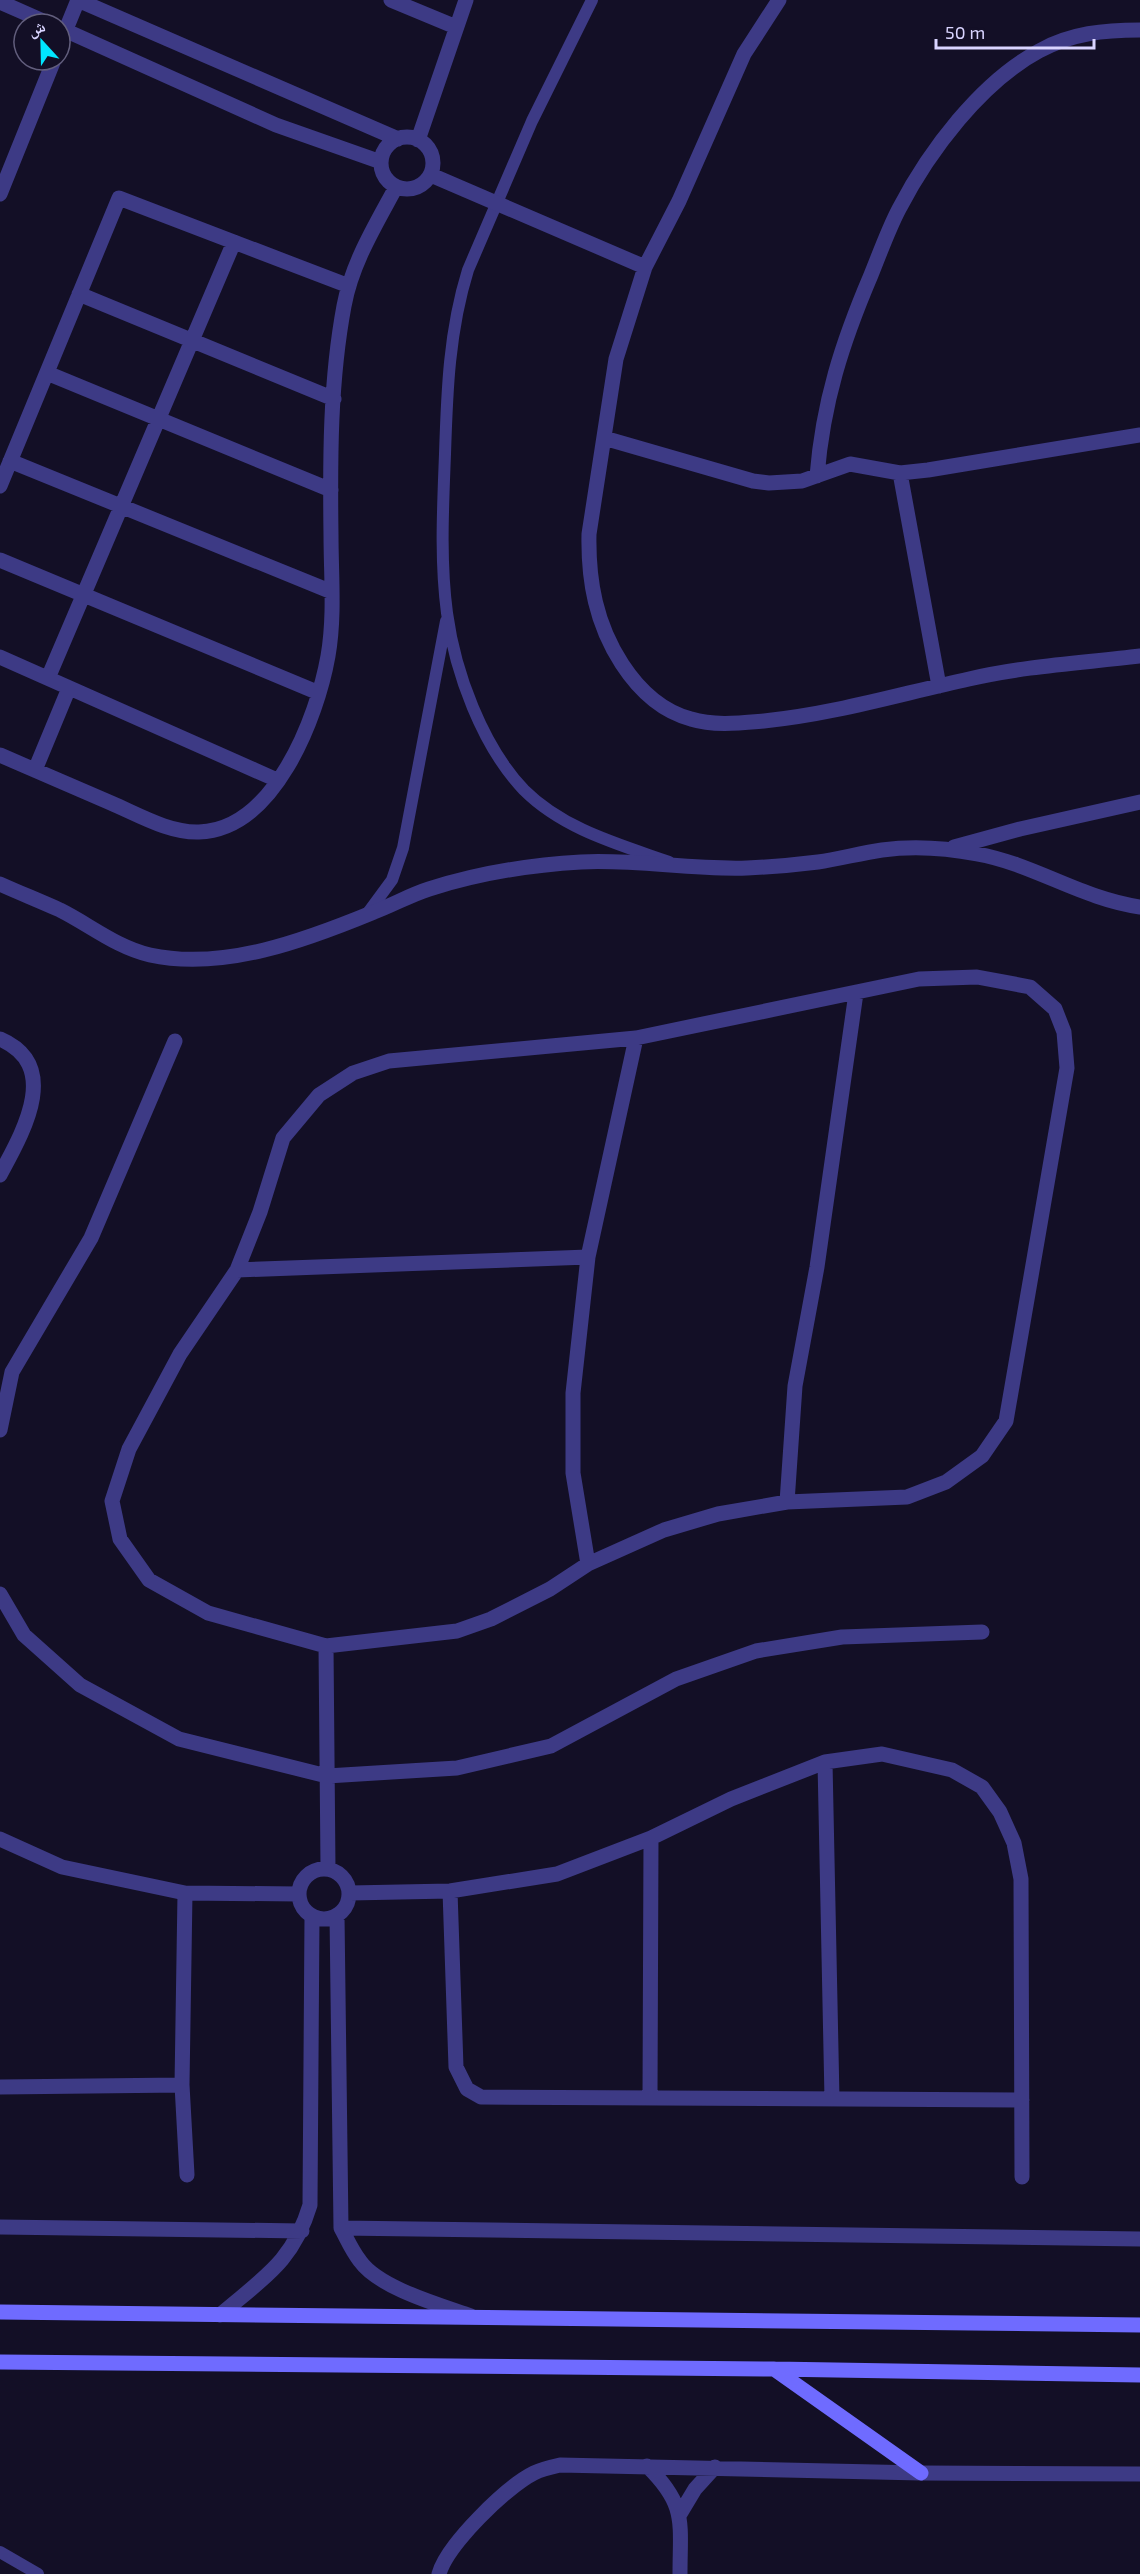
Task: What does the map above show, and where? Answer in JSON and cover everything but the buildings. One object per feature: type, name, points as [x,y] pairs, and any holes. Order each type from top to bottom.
[{"type":"street","points":[[78,0],[398,139]]},
{"type":"street","points":[[391,0],[456,27]]},
{"type":"street","points":[[418,140],[466,0]]},
{"type":"street","points":[[779,0],[744,54],[679,201],[645,267],[616,359],[589,534],[590,583],[598,615],[615,653],[639,687],[651,698],[663,707],[705,723],[743,723],[850,708],[1017,669],[1140,656]]},
{"type":"street","points":[[0,2],[23,12]]},
{"type":"street","points":[[818,476],[824,414],[842,346],[899,208],[933,153],[972,106],[993,85],[1007,72],[1040,50],[1075,36],[1094,32],[1140,30]]},
{"type":"street","points":[[72,38],[276,125],[381,162]]},
{"type":"street","points":[[0,194],[49,72]]},
{"type":"street","points":[[408,137],[418,140],[432,154],[431,175],[416,188],[406,190],[396,187],[387,181],[382,172],[383,152],[389,144],[398,139],[408,137]]},
{"type":"street","points":[[431,175],[645,267]]},
{"type":"street","points":[[0,755],[170,828],[185,831],[216,830],[243,818],[265,798],[305,730],[319,693],[328,655],[332,592],[331,490],[334,399],[344,305],[356,261],[396,187]]},
{"type":"street","points":[[0,486],[119,198],[350,286]]},
{"type":"street","points":[[48,678],[234,242]]},
{"type":"street","points":[[79,294],[334,399]]},
{"type":"street","points":[[46,373],[331,490]]},
{"type":"street","points":[[604,438],[753,481],[786,483],[818,476],[850,464],[900,473],[1045,452],[1140,435]]},
{"type":"street","points":[[10,461],[332,592]]},
{"type":"street","points":[[900,473],[939,686]]},
{"type":"street","points":[[0,560],[319,693]]},
{"type":"street","points":[[0,657],[277,780]]},
{"type":"street","points":[[35,770],[69,688]]},
{"type":"street","points":[[945,850],[1020,829],[1140,802]]},
{"type":"street","points":[[0,884],[61,911],[125,947],[171,958],[215,959],[317,933],[366,916],[425,890],[499,871],[593,862],[743,868],[814,863],[882,850],[913,848],[945,850],[1004,860],[1082,892],[1140,907]]},
{"type":"street","points":[[977,977],[1030,987],[1055,1009],[1064,1032],[1067,1068],[1006,1421],[982,1456],[946,1482],[907,1497],[787,1502],[718,1514],[664,1530],[588,1564],[550,1589],[491,1619],[457,1631],[326,1646],[208,1613],[149,1581],[120,1539],[112,1501],[129,1449],[180,1354],[237,1270],[260,1212],[284,1138],[319,1095],[353,1073],[389,1060],[636,1038],[920,979],[977,977]]},
{"type":"street","points":[[787,1502],[795,1386],[817,1267],[856,993]]},
{"type":"street","points":[[588,1564],[573,1473],[573,1393],[588,1257],[636,1038]]},
{"type":"street","points":[[0,1039],[15,1046],[28,1060],[34,1077],[35,1095],[15,1147],[0,1175]]},
{"type":"street","points":[[0,1430],[12,1372],[91,1238],[175,1041]]},
{"type":"street","points":[[237,1270],[588,1257]]},
{"type":"street","points":[[0,1594],[24,1635],[80,1685],[179,1739],[327,1776],[457,1768],[551,1746],[676,1679],[756,1651],[842,1637],[982,1632]]},
{"type":"street","points":[[326,1646],[328,1868]]},
{"type":"street","points":[[350,1893],[450,1892],[557,1874],[651,1838],[731,1799],[825,1762],[882,1754],[952,1770],[982,1788],[1000,1812],[1014,1843],[1021,1879],[1022,2177]]},
{"type":"street","points":[[825,1762],[832,2099]]},
{"type":"street","points":[[650,2098],[651,1838]]},
{"type":"street","points":[[0,1839],[63,1867],[186,1893],[298,1894]]},
{"type":"street","points":[[337,1916],[320,1919],[312,1916],[300,1903],[298,1894],[304,1878],[319,1869],[328,1868],[343,1877],[350,1893],[348,1902],[337,1916],[341,2228],[361,2262],[386,2282],[425,2300],[476,2318]]},
{"type":"street","points":[[450,1892],[456,2067],[467,2089],[481,2097],[1022,2100]]},
{"type":"street","points":[[186,1893],[182,2085],[187,2175]]},
{"type":"street","points":[[220,2315],[282,2263],[302,2230],[310,2205],[312,1916]]},
{"type":"street","points":[[0,2087],[182,2085]]},
{"type":"street","points":[[0,2227],[302,2230]]},
{"type":"street","points":[[341,2228],[1140,2239]]},
{"type":"street","points":[[0,2312],[1140,2325]]},
{"type":"street","points":[[0,2362],[774,2369],[1140,2375]]},
{"type":"street","points":[[774,2369],[921,2473]]},
{"type":"street","points":[[439,2574],[456,2542],[512,2488],[535,2472],[560,2465],[921,2473],[1140,2474]]},
{"type":"street","points":[[647,2466],[667,2488],[680,2514],[680,2574]]},
{"type":"street","points":[[680,2514],[695,2489],[714,2467]]},
{"type":"lane","points":[[592,0],[532,121],[468,270],[460,296],[448,365],[443,535],[447,614],[455,650],[477,718],[505,765],[524,789],[542,805],[584,831],[676,864]]},
{"type":"lane","points":[[366,916],[392,880],[404,848],[447,614]]},
{"type":"lane","points":[[0,2552],[38,2574]]}]
